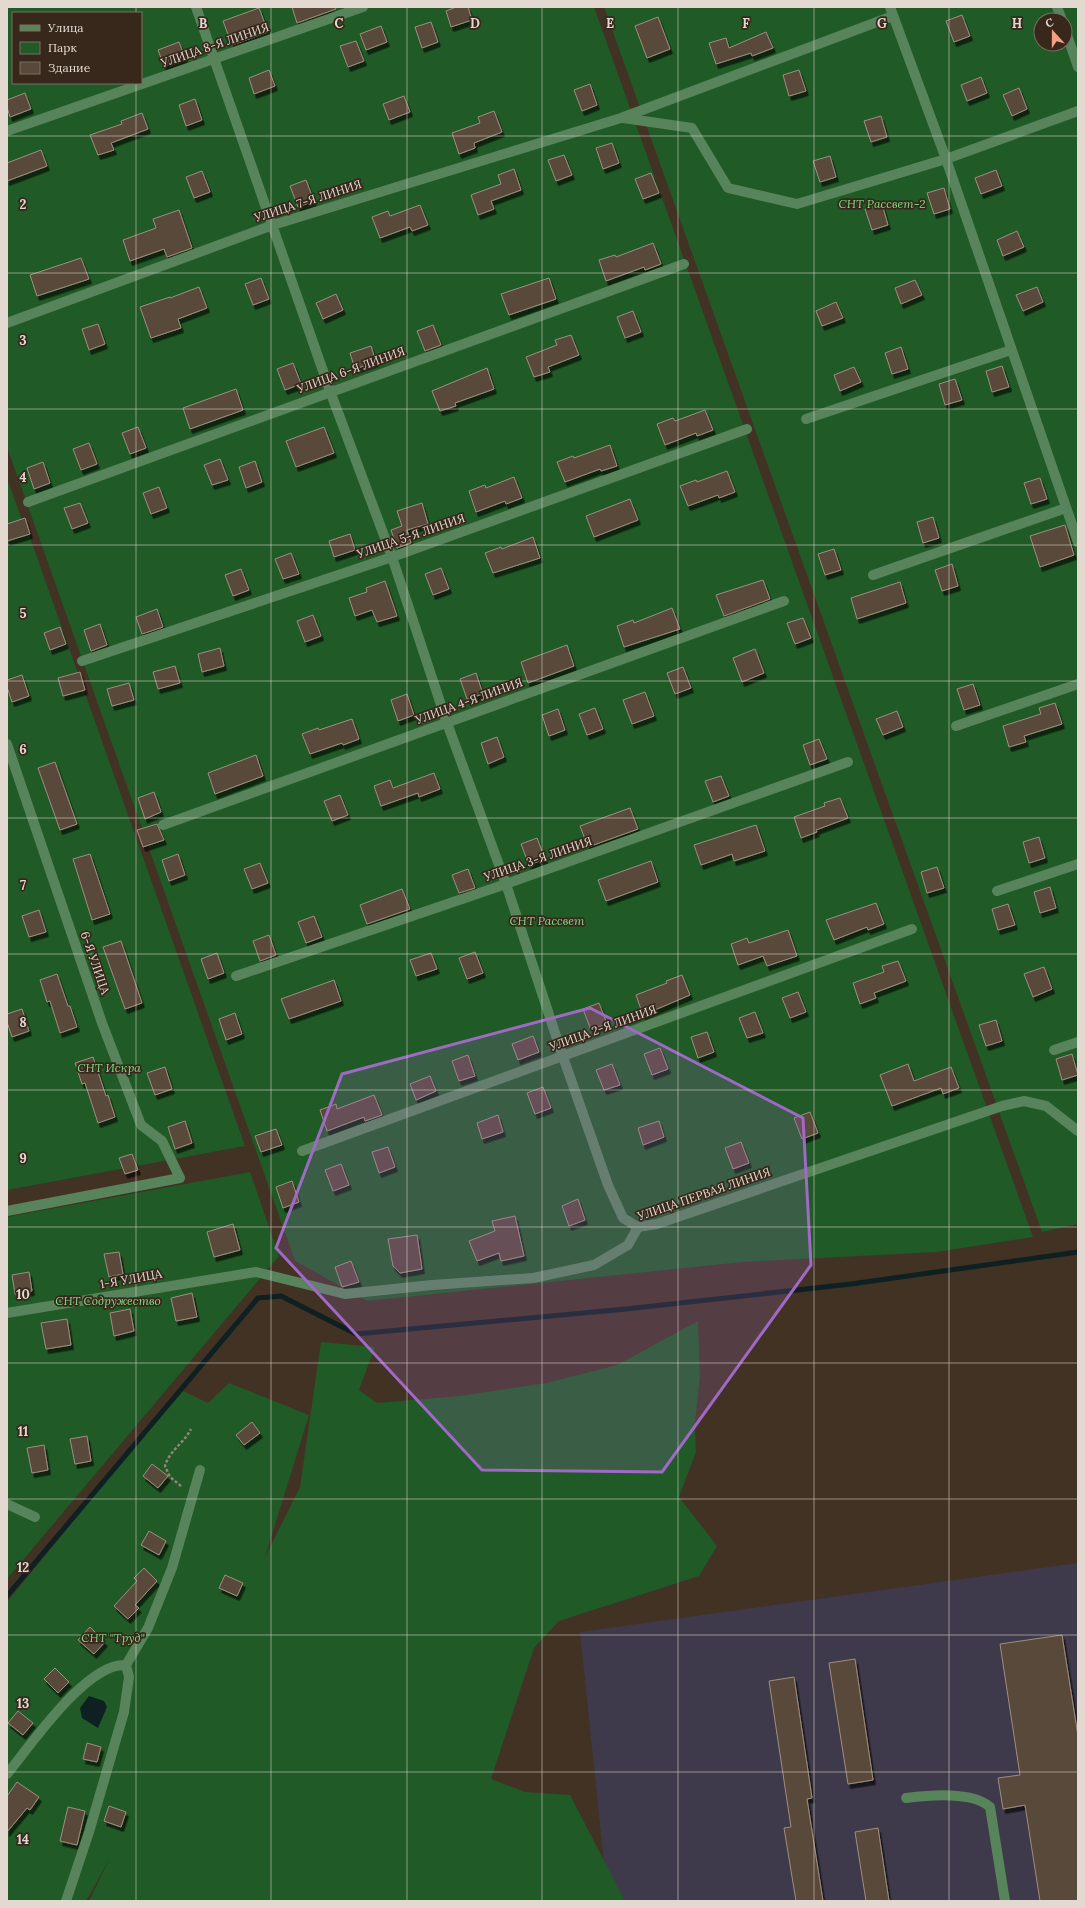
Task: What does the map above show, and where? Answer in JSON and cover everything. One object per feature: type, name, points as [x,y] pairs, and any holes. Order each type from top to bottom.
[{"type":"street","points":[[196,7],[330,391],[392,557],[448,723],[506,884],[563,1057],[610,1192],[623,1218],[638,1227]]},
{"type":"street","name":"УЛИЦА 8-Я ЛИНИЯ","points":[[7,131],[363,7]]},
{"type":"street","points":[[892,12],[946,159],[1078,542]]},
{"type":"street","name":"УЛИЦА 7-Я ЛИНИЯ","points":[[7,323],[273,225],[621,118],[892,12]]},
{"type":"street","points":[[1073,52],[1078,67]]},
{"type":"street","points":[[621,118],[692,128],[728,188],[797,204],[946,159],[1078,111]]},
{"type":"street","name":"УЛИЦА 6-Я ЛИНИЯ","points":[[28,502],[330,391],[684,264]]},
{"type":"street","points":[[806,418],[1011,350]]},
{"type":"street","name":"УЛИЦА 5-Я ЛИНИЯ","points":[[82,661],[392,557],[747,429]]},
{"type":"street","points":[[873,574],[1066,508]]},
{"type":"street","name":"УЛИЦА 4-Я ЛИНИЯ","points":[[163,825],[784,601]]},
{"type":"street","points":[[956,726],[1078,684]]},
{"type":"street","name":"6-Я УЛИЦА","points":[[7,744],[102,1024],[141,1125],[162,1141],[180,1178],[7,1211]]},
{"type":"street","name":"УЛИЦА 3-Я ЛИНИЯ","points":[[236,976],[506,884],[848,762]]},
{"type":"street","points":[[997,891],[1078,864]]},
{"type":"street","name":"УЛИЦА 2-Я ЛИНИЯ","points":[[302,1151],[912,929]]},
{"type":"street","points":[[1054,1050],[1078,1042]]},
{"type":"street","name":"УЛИЦА ПЕРВАЯ ЛИНИЯ","points":[[345,1294],[432,1284],[532,1278],[594,1265],[628,1245],[638,1227],[657,1224],[1002,1106],[1024,1101],[1046,1106],[1078,1131]]},
{"type":"street","name":"1-Я УЛИЦА","points":[[7,1313],[256,1272],[345,1294]]},
{"type":"street","points":[[66,1901],[89,1832],[124,1712],[129,1677],[126,1666],[148,1628],[172,1568],[200,1470]]},
{"type":"street","points":[[7,1504],[36,1517]]},
{"type":"street","points":[[7,1774],[77,1689],[102,1670],[117,1665],[126,1666]]},
{"type":"street","points":[[906,1798],[938,1795],[952,1796],[979,1799],[990,1807],[1005,1901]]},
{"type":"path","points":[[191,1429],[188,1435],[169,1456],[165,1466],[170,1477],[194,1494]]},
{"type":"highlighted area","points":[[590,1008],[803,1118],[811,1265],[662,1472],[482,1470],[276,1248],[342,1074]]},
{"type":"shaded area","points":[[1078,1563],[1078,1901],[608,1901],[580,1632]]},
{"type":"shaded area","points":[[89,1696],[104,1701],[107,1707],[98,1728],[82,1718],[80,1708]]},
{"type":"green space","name":"СНТ Рассвет","points":[[7,7],[594,7],[1033,1237],[937,1252],[743,1262],[367,1301],[295,1261],[7,447]]},
{"type":"green space","name":"СНТ Рассвет-2","points":[[604,7],[1078,7],[1078,1224],[1042,1232]]},
{"type":"green space","points":[[7,478],[23,523],[7,526]]},
{"type":"green space","name":"СНТ Искра","points":[[27,529],[245,1146],[7,1190],[7,534]]},
{"type":"green space","name":"СНТ Содружество","points":[[250,1172],[279,1256],[7,1579],[7,1217]]},
{"type":"green space","name":"СНТ \"Труд\"","points":[[698,1321],[700,1376],[695,1422],[696,1452],[679,1497],[717,1546],[699,1576],[559,1621],[534,1648],[491,1779],[525,1792],[570,1795],[625,1901],[89,1901],[109,1860],[86,1901],[7,1901],[7,1602],[181,1390],[208,1403],[229,1383],[309,1415],[265,1557],[300,1487],[321,1342],[375,1347],[359,1390],[377,1403],[459,1396],[546,1383],[617,1365]]},
{"type":"building","points":[[292,7],[335,7],[336,9],[297,23]]},
{"type":"building","points":[[456,7],[468,7],[472,20],[451,27],[446,11]]},
{"type":"building","points":[[259,8],[268,32],[232,45],[223,21]]},
{"type":"building","points":[[962,15],[970,36],[954,42],[946,21]]},
{"type":"building","points":[[658,17],[670,49],[647,58],[635,26]]},
{"type":"building","points":[[431,22],[438,42],[422,48],[415,27]]},
{"type":"building","points":[[381,26],[387,42],[366,50],[360,34]]},
{"type":"building","points":[[766,32],[773,48],[752,56],[751,53],[716,64],[709,43],[726,38],[729,48]]},
{"type":"building","points":[[356,41],[364,61],[348,67],[340,46]]},
{"type":"building","points":[[179,42],[185,58],[164,66],[158,50]]},
{"type":"building","points":[[269,70],[275,86],[254,94],[249,78]]},
{"type":"building","points":[[799,70],[806,91],[789,96],[783,75]]},
{"type":"building","points":[[981,77],[987,93],[967,101],[961,85]]},
{"type":"building","points":[[590,84],[597,105],[582,111],[574,90]]},
{"type":"building","points":[[1019,88],[1027,109],[1012,116],[1003,95]]},
{"type":"building","points":[[25,93],[31,109],[10,117],[7,107],[7,100]]},
{"type":"building","points":[[404,96],[410,112],[389,120],[383,104]]},
{"type":"building","points":[[195,99],[202,120],[186,126],[179,105]]},
{"type":"building","points":[[494,111],[502,132],[474,143],[475,148],[459,154],[452,133],[480,123],[478,117]]},
{"type":"building","points":[[142,113],[148,129],[111,143],[114,150],[98,155],[90,135],[122,124],[121,121]]},
{"type":"building","points":[[881,116],[887,137],[871,142],[864,121]]},
{"type":"building","points":[[612,143],[619,163],[603,169],[596,148]]},
{"type":"building","points":[[41,150],[47,166],[7,181],[7,163]]},
{"type":"building","points":[[564,155],[572,175],[556,181],[548,160]]},
{"type":"building","points":[[830,156],[836,177],[820,182],[813,161]]},
{"type":"building","points":[[514,169],[521,190],[491,201],[494,209],[478,215],[471,195],[501,184],[498,175]]},
{"type":"building","points":[[996,170],[1002,186],[981,194],[975,178]]},
{"type":"building","points":[[202,171],[210,192],[194,198],[186,177]]},
{"type":"building","points":[[651,173],[659,193],[643,199],[635,179]]},
{"type":"building","points":[[306,180],[314,201],[298,207],[290,186]]},
{"type":"building","points":[[944,188],[950,209],[934,214],[927,193]]},
{"type":"building","points":[[882,204],[888,225],[872,230],[865,209]]},
{"type":"building","points":[[420,205],[428,225],[412,231],[410,227],[380,238],[372,217],[388,211],[390,216]]},
{"type":"building","points":[[179,210],[192,248],[167,257],[164,249],[130,261],[123,240],[156,228],[153,219]]},
{"type":"building","points":[[1017,231],[1024,247],[1003,256],[997,240]]},
{"type":"building","points":[[653,243],[661,264],[645,270],[644,267],[606,281],[599,260],[615,255],[616,257]]},
{"type":"building","points":[[81,258],[89,279],[37,296],[30,275]]},
{"type":"building","points":[[261,278],[269,299],[253,305],[245,284]]},
{"type":"building","points":[[549,278],[556,299],[509,315],[501,294]]},
{"type":"building","points":[[915,280],[922,295],[901,304],[895,288]]},
{"type":"building","points":[[199,287],[207,308],[178,319],[181,328],[151,338],[140,307]]},
{"type":"building","points":[[1037,287],[1043,302],[1023,311],[1016,295]]},
{"type":"building","points":[[336,294],[343,310],[323,319],[316,303]]},
{"type":"building","points":[[836,302],[843,318],[822,326],[816,311]]},
{"type":"building","points":[[633,311],[641,332],[625,338],[617,317]]},
{"type":"building","points":[[98,324],[105,344],[89,350],[82,329]]},
{"type":"building","points":[[433,325],[441,345],[425,351],[417,331]]},
{"type":"building","points":[[571,335],[579,355],[548,367],[550,372],[534,377],[526,357],[557,345],[555,340]]},
{"type":"building","points":[[371,346],[376,362],[355,369],[350,353]]},
{"type":"building","points":[[901,347],[908,369],[892,374],[885,353]]},
{"type":"building","points":[[293,363],[301,384],[285,390],[277,369]]},
{"type":"building","points":[[1002,366],[1009,387],[992,392],[986,371]]},
{"type":"building","points":[[854,367],[861,382],[840,391],[834,375]]},
{"type":"building","points":[[487,368],[494,389],[455,403],[456,406],[440,411],[432,391]]},
{"type":"building","points":[[955,379],[962,400],[945,405],[939,384]]},
{"type":"building","points":[[236,389],[243,410],[190,429],[183,408]]},
{"type":"building","points":[[705,410],[713,430],[697,436],[696,433],[665,445],[657,424],[673,418],[675,421]]},
{"type":"building","points":[[138,427],[146,448],[130,454],[122,433]]},
{"type":"building","points":[[324,427],[334,453],[296,467],[286,441]]},
{"type":"building","points":[[89,443],[97,464],[81,470],[73,449]]},
{"type":"building","points":[[610,445],[617,466],[601,471],[600,469],[565,482],[557,462],[573,456],[574,458]]},
{"type":"building","points":[[220,459],[228,480],[212,485],[204,465]]},
{"type":"building","points":[[255,461],[262,482],[246,488],[239,467]]},
{"type":"building","points":[[43,462],[50,483],[34,489],[27,468]]},
{"type":"building","points":[[727,471],[735,492],[719,498],[718,495],[688,506],[680,486],[696,480],[697,482]]},
{"type":"building","points":[[514,477],[522,498],[506,504],[505,501],[476,512],[469,491],[485,485],[486,488]]},
{"type":"building","points":[[1040,478],[1047,499],[1031,504],[1024,483]]},
{"type":"building","points":[[159,487],[167,508],[151,514],[143,493]]},
{"type":"building","points":[[630,499],[638,520],[594,537],[586,516]]},
{"type":"building","points":[[80,503],[88,523],[72,529],[64,508]]},
{"type":"building","points":[[422,503],[428,524],[407,530],[411,543],[397,548],[391,530],[402,526],[397,511]]},
{"type":"building","points":[[933,517],[939,538],[923,543],[917,522]]},
{"type":"building","points":[[25,518],[30,534],[7,541],[7,524]]},
{"type":"building","points":[[1065,525],[1074,555],[1040,567],[1030,536]]},
{"type":"building","points":[[350,534],[355,550],[334,557],[329,541]]},
{"type":"building","points":[[533,537],[540,558],[493,573],[485,553],[501,547],[502,549]]},
{"type":"building","points":[[834,549],[841,570],[825,575],[818,554]]},
{"type":"building","points":[[291,553],[299,574],[283,579],[275,559]]},
{"type":"building","points":[[952,564],[958,586],[942,591],[935,570]]},
{"type":"building","points":[[441,568],[449,589],[433,595],[425,574]]},
{"type":"building","points":[[241,569],[249,590],[233,596],[225,575]]},
{"type":"building","points":[[763,580],[770,599],[724,616],[716,595]]},
{"type":"building","points":[[385,581],[397,616],[377,622],[372,610],[355,616],[349,598],[367,592],[366,588]]},
{"type":"building","points":[[900,582],[906,603],[857,619],[851,598]]},
{"type":"building","points":[[672,608],[680,629],[624,647],[617,626],[633,620],[634,623]]},
{"type":"building","points":[[157,609],[163,627],[142,634],[136,617]]},
{"type":"building","points":[[313,615],[321,636],[305,642],[297,621]]},
{"type":"building","points":[[803,618],[811,638],[795,644],[787,623]]},
{"type":"building","points":[[100,624],[107,645],[91,651],[84,630]]},
{"type":"building","points":[[60,627],[66,644],[50,650],[44,633]]},
{"type":"building","points":[[567,645],[574,666],[528,683],[521,662]]},
{"type":"building","points":[[220,648],[224,666],[202,672],[198,654]]},
{"type":"building","points":[[755,649],[764,673],[742,682],[733,658]]},
{"type":"building","points":[[175,666],[180,683],[158,689],[153,672]]},
{"type":"building","points":[[683,667],[691,688],[675,694],[667,673]]},
{"type":"building","points":[[80,672],[85,690],[63,696],[58,678]]},
{"type":"building","points":[[476,673],[483,694],[467,699],[460,679]]},
{"type":"building","points":[[22,675],[29,696],[12,702],[7,687],[7,680]]},
{"type":"building","points":[[129,683],[134,700],[112,706],[107,689]]},
{"type":"building","points":[[973,684],[980,705],[964,710],[957,689]]},
{"type":"building","points":[[645,692],[654,716],[632,724],[623,700]]},
{"type":"building","points":[[407,694],[414,715],[398,721],[391,700]]},
{"type":"building","points":[[1055,703],[1062,724],[1024,736],[1026,742],[1009,747],[1003,726],[1041,714],[1039,708]]},
{"type":"building","points":[[595,708],[603,729],[587,735],[579,714]]},
{"type":"building","points":[[558,709],[565,730],[549,736],[542,715]]},
{"type":"building","points":[[897,711],[903,727],[883,735],[876,719]]},
{"type":"building","points":[[352,719],[359,739],[310,754],[302,734]]},
{"type":"building","points":[[497,737],[504,757],[488,764],[481,743]]},
{"type":"building","points":[[819,739],[827,759],[810,765],[803,745]]},
{"type":"building","points":[[256,755],[263,776],[215,794],[208,773]]},
{"type":"building","points":[[55,762],[77,824],[60,830],[38,768]]},
{"type":"building","points":[[434,773],[440,789],[419,797],[418,793],[381,806],[374,786],[390,780],[393,788]]},
{"type":"building","points":[[721,776],[729,796],[713,802],[705,781]]},
{"type":"building","points":[[154,792],[161,812],[145,819],[138,798]]},
{"type":"building","points":[[340,795],[348,815],[332,821],[324,801]]},
{"type":"building","points":[[840,798],[848,818],[816,830],[817,832],[801,838],[794,817],[825,806],[824,803]]},
{"type":"building","points":[[630,808],[638,829],[588,847],[580,826]]},
{"type":"building","points":[[157,824],[164,840],[143,847],[137,830]]},
{"type":"building","points":[[756,825],[765,851],[734,861],[732,854],[701,865],[694,845]]},
{"type":"building","points":[[1039,837],[1045,858],[1029,863],[1023,842]]},
{"type":"building","points":[[537,838],[545,859],[529,865],[521,844]]},
{"type":"building","points":[[90,854],[110,914],[92,920],[73,859]]},
{"type":"building","points":[[178,854],[185,875],[169,881],[162,860]]},
{"type":"building","points":[[651,861],[658,882],[606,901],[598,880]]},
{"type":"building","points":[[260,863],[268,883],[252,889],[244,869]]},
{"type":"building","points":[[937,867],[944,888],[927,893],[921,872]]},
{"type":"building","points":[[468,869],[475,888],[459,893],[452,875]]},
{"type":"building","points":[[1050,887],[1056,908],[1040,913],[1034,892]]},
{"type":"building","points":[[402,889],[410,909],[367,924],[360,905]]},
{"type":"building","points":[[876,903],[884,924],[868,930],[867,927],[834,940],[826,920]]},
{"type":"building","points":[[1008,904],[1015,925],[998,930],[992,909]]},
{"type":"building","points":[[39,910],[46,932],[29,937],[22,916]]},
{"type":"building","points":[[314,916],[322,937],[306,943],[298,922]]},
{"type":"building","points":[[788,930],[797,956],[767,966],[763,956],[738,965],[731,944],[747,938],[749,943]]},
{"type":"building","points":[[269,935],[276,955],[260,961],[253,941]]},
{"type":"building","points":[[121,941],[142,1003],[125,1009],[103,947]]},
{"type":"building","points":[[475,952],[483,973],[467,979],[459,958]]},
{"type":"building","points":[[217,953],[224,973],[208,979],[201,959]]},
{"type":"building","points":[[431,953],[437,969],[416,976],[410,960]]},
{"type":"building","points":[[898,961],[906,981],[874,993],[876,998],[860,1004],[853,983],[884,972],[882,966]]},
{"type":"building","points":[[1044,967],[1052,989],[1033,997],[1024,974]]},
{"type":"building","points":[[57,974],[77,1027],[60,1033],[50,1001],[47,1002],[40,980]]},
{"type":"building","points":[[682,975],[690,995],[643,1015],[636,995],[667,983],[666,981]]},
{"type":"building","points":[[334,980],[341,1001],[289,1019],[281,999]]},
{"type":"building","points":[[798,992],[806,1012],[790,1018],[782,998]]},
{"type":"building","points":[[599,1003],[607,1024],[591,1030],[583,1009]]},
{"type":"building","points":[[22,1009],[29,1031],[12,1037],[7,1022],[7,1014]]},
{"type":"building","points":[[755,1012],[763,1033],[747,1038],[739,1018]]},
{"type":"building","points":[[235,1013],[242,1034],[226,1040],[219,1019]]},
{"type":"building","points":[[996,1020],[1002,1041],[986,1046],[979,1025]]},
{"type":"building","points":[[707,1032],[714,1052],[698,1058],[691,1037]]},
{"type":"building","points":[[533,1036],[539,1052],[518,1060],[512,1044]]},
{"type":"building","points":[[660,1048],[668,1069],[652,1075],[644,1054]]},
{"type":"building","points":[[1072,1054],[1078,1075],[1062,1080],[1056,1059]]},
{"type":"building","points":[[468,1055],[475,1076],[459,1081],[452,1061]]},
{"type":"building","points":[[93,1057],[106,1096],[108,1095],[115,1117],[98,1123],[85,1083],[82,1084],[75,1063]]},
{"type":"building","points":[[612,1064],[620,1085],[604,1090],[596,1070]]},
{"type":"building","points":[[908,1064],[914,1081],[951,1067],[959,1088],[943,1094],[941,1088],[892,1106],[880,1075]]},
{"type":"building","points":[[165,1067],[172,1089],[155,1095],[147,1073]]},
{"type":"building","points":[[430,1076],[436,1091],[416,1100],[410,1084]]},
{"type":"building","points":[[543,1087],[551,1108],[535,1114],[527,1093]]},
{"type":"building","points":[[374,1095],[382,1115],[365,1121],[364,1117],[327,1131],[320,1110],[336,1104],[337,1109]]},
{"type":"building","points":[[810,1112],[818,1133],[802,1139],[794,1118]]},
{"type":"building","points":[[498,1115],[503,1132],[482,1139],[477,1123]]},
{"type":"building","points":[[185,1121],[192,1143],[175,1149],[168,1127]]},
{"type":"building","points":[[659,1121],[664,1137],[643,1145],[638,1128]]},
{"type":"building","points":[[276,1129],[282,1145],[261,1152],[255,1136]]},
{"type":"building","points":[[741,1142],[749,1163],[733,1169],[725,1148]]},
{"type":"building","points":[[388,1147],[395,1167],[379,1173],[372,1152]]},
{"type":"building","points":[[132,1154],[138,1170],[125,1174],[119,1158]]},
{"type":"building","points":[[341,1164],[349,1185],[333,1191],[325,1170]]},
{"type":"building","points":[[292,1181],[299,1202],[283,1208],[276,1187]]},
{"type":"building","points":[[578,1199],[585,1220],[569,1226],[562,1206]]},
{"type":"building","points":[[515,1216],[524,1256],[501,1261],[499,1253],[477,1261],[469,1241],[495,1231],[492,1221]]},
{"type":"building","points":[[233,1224],[240,1250],[214,1257],[207,1232]]},
{"type":"building","points":[[417,1235],[422,1269],[400,1273],[393,1266],[388,1239]]},
{"type":"building","points":[[119,1252],[123,1274],[109,1277],[104,1254]]},
{"type":"building","points":[[351,1261],[359,1282],[342,1287],[335,1267]]},
{"type":"building","points":[[29,1272],[32,1291],[15,1294],[12,1275]]},
{"type":"building","points":[[192,1293],[197,1317],[176,1321],[171,1298]]},
{"type":"building","points":[[130,1309],[134,1331],[114,1336],[110,1313]]},
{"type":"building","points":[[67,1319],[71,1345],[46,1349],[41,1323]]},
{"type":"building","points":[[252,1422],[260,1433],[244,1445],[236,1435]]},
{"type":"building","points":[[87,1436],[91,1461],[75,1464],[70,1439]]},
{"type":"building","points":[[44,1445],[48,1470],[32,1473],[27,1448]]},
{"type":"building","points":[[152,1464],[168,1476],[158,1488],[143,1476]]},
{"type":"building","points":[[149,1531],[166,1541],[159,1555],[141,1545]]},
{"type":"building","points":[[144,1568],[157,1581],[135,1605],[139,1608],[128,1619],[114,1606],[137,1581],[134,1578]]},
{"type":"building","points":[[225,1575],[243,1583],[237,1596],[219,1588]]},
{"type":"building","points":[[90,1627],[105,1642],[94,1654],[78,1640]]},
{"type":"building","points":[[1062,1635],[1078,1736],[1078,1901],[1040,1901],[1025,1805],[1003,1809],[998,1778],[1020,1775],[1000,1644]]},
{"type":"building","points":[[855,1659],[873,1780],[848,1784],[829,1663]]},
{"type":"building","points":[[55,1668],[69,1682],[58,1693],[44,1679]]},
{"type":"building","points":[[794,1677],[812,1798],[807,1799],[823,1901],[796,1901],[784,1828],[791,1827],[769,1681]]},
{"type":"building","points":[[18,1711],[33,1723],[23,1735],[8,1723]]},
{"type":"building","points":[[87,1743],[101,1747],[97,1762],[83,1759]]},
{"type":"building","points":[[17,1782],[39,1797],[30,1810],[27,1808],[7,1832],[7,1796]]},
{"type":"building","points":[[109,1806],[126,1812],[121,1827],[104,1821]]},
{"type":"building","points":[[68,1807],[85,1811],[77,1845],[60,1841]]},
{"type":"building","points":[[878,1828],[889,1901],[866,1901],[855,1832]]},
{"type":"waterway","points":[[7,1596],[258,1298],[281,1296],[356,1334],[626,1309],[851,1284],[1078,1252]]}]
